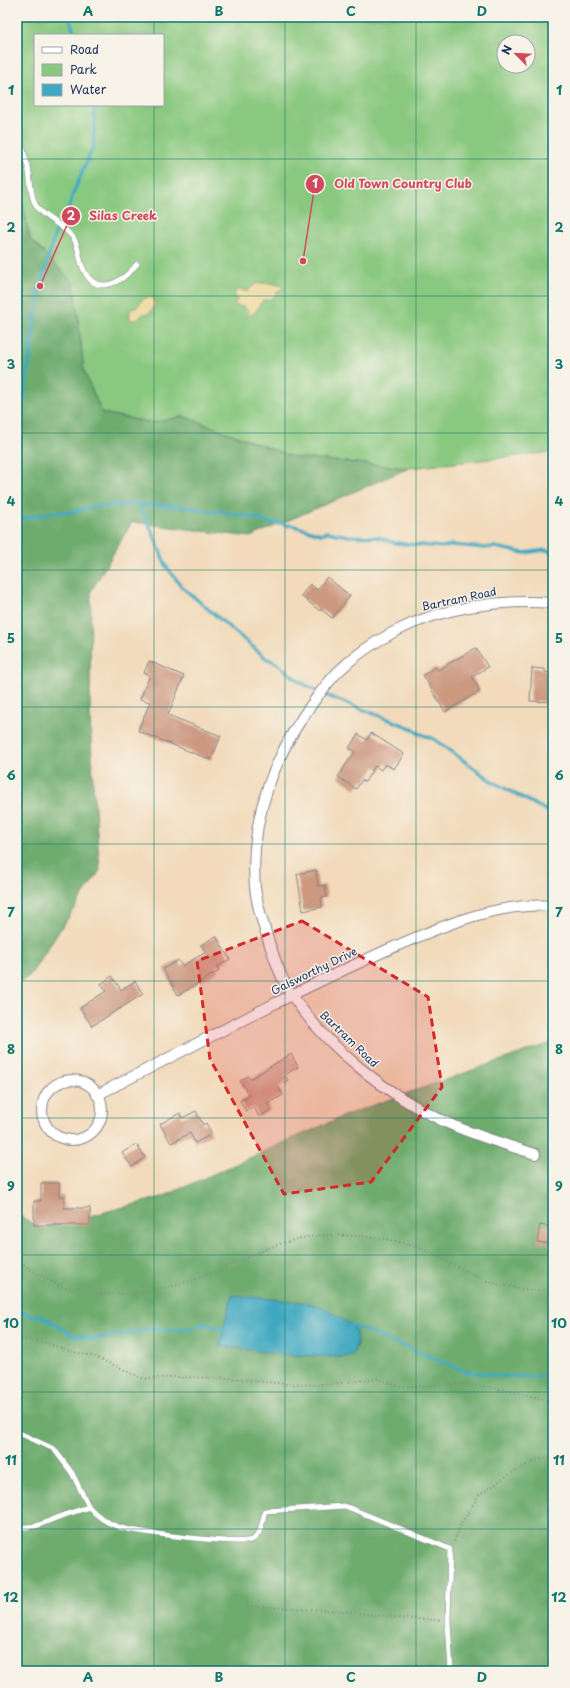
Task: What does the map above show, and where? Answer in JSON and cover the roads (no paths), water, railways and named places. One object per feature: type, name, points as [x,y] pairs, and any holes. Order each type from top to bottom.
[{"type":"street","name":"Bartram Road","points":[[535,1154],[494,1141],[444,1122],[399,1097],[376,1080],[334,1044],[314,1023],[291,995],[275,962],[258,907],[255,884],[255,856],[257,832],[268,785],[278,759],[305,712],[339,670],[376,643],[394,632],[419,620],[484,604],[511,601],[553,602]]},
{"type":"street","name":"Galsworthy Drive","points":[[97,1095],[330,975],[411,939],[484,913],[506,908],[553,906]]},
{"type":"street","points":[[68,1081],[82,1082],[88,1085],[97,1095],[101,1103],[100,1117],[95,1129],[88,1135],[80,1139],[67,1140],[54,1135],[48,1128],[42,1111],[43,1102],[55,1086],[68,1081]]},
{"type":"lane","points":[[17,125],[28,167],[33,199],[38,210],[67,231],[75,239],[82,266],[87,277],[95,283],[105,285],[116,283],[128,275],[137,264]]},
{"type":"lane","points":[[17,1432],[54,1449],[72,1473],[89,1507],[97,1516],[117,1526],[148,1532],[232,1541],[251,1540],[259,1533],[265,1511],[345,1506],[450,1549],[448,1620],[451,1671]]},
{"type":"lane","points":[[17,1528],[36,1526],[89,1507]]},
{"type":"water","points":[[232,1295],[308,1303],[323,1307],[351,1325],[356,1333],[357,1343],[353,1354],[344,1357],[288,1355],[219,1346]]},
{"type":"waterway","points":[[69,17],[75,34]]},
{"type":"waterway","points":[[17,447],[40,286],[55,234],[69,208],[74,191],[93,147],[95,123],[94,106]]},
{"type":"waterway","points":[[17,520],[48,513],[73,512],[89,507],[131,504],[178,506],[214,512],[220,511],[260,519],[268,523],[282,523],[286,526],[291,525],[321,534],[327,532],[349,536],[378,537],[395,543],[442,547],[452,545],[485,548],[495,547],[524,553],[545,550],[553,552]]},
{"type":"waterway","points":[[139,505],[152,531],[166,566],[182,587],[267,659],[275,662],[300,682],[320,693],[411,728],[418,733],[434,739],[493,782],[553,814]]},
{"type":"waterway","points":[[17,1310],[33,1316],[42,1316],[72,1335],[95,1339],[158,1328],[175,1331],[204,1324],[223,1329],[227,1328]]},
{"type":"waterway","points":[[347,1327],[351,1325],[467,1372],[504,1376],[533,1377],[553,1375]]},
{"type":"place","name":"Old Town Country Club","points":[[303,261]]},
{"type":"place","name":"Silas Creek","points":[[40,286]]}]
